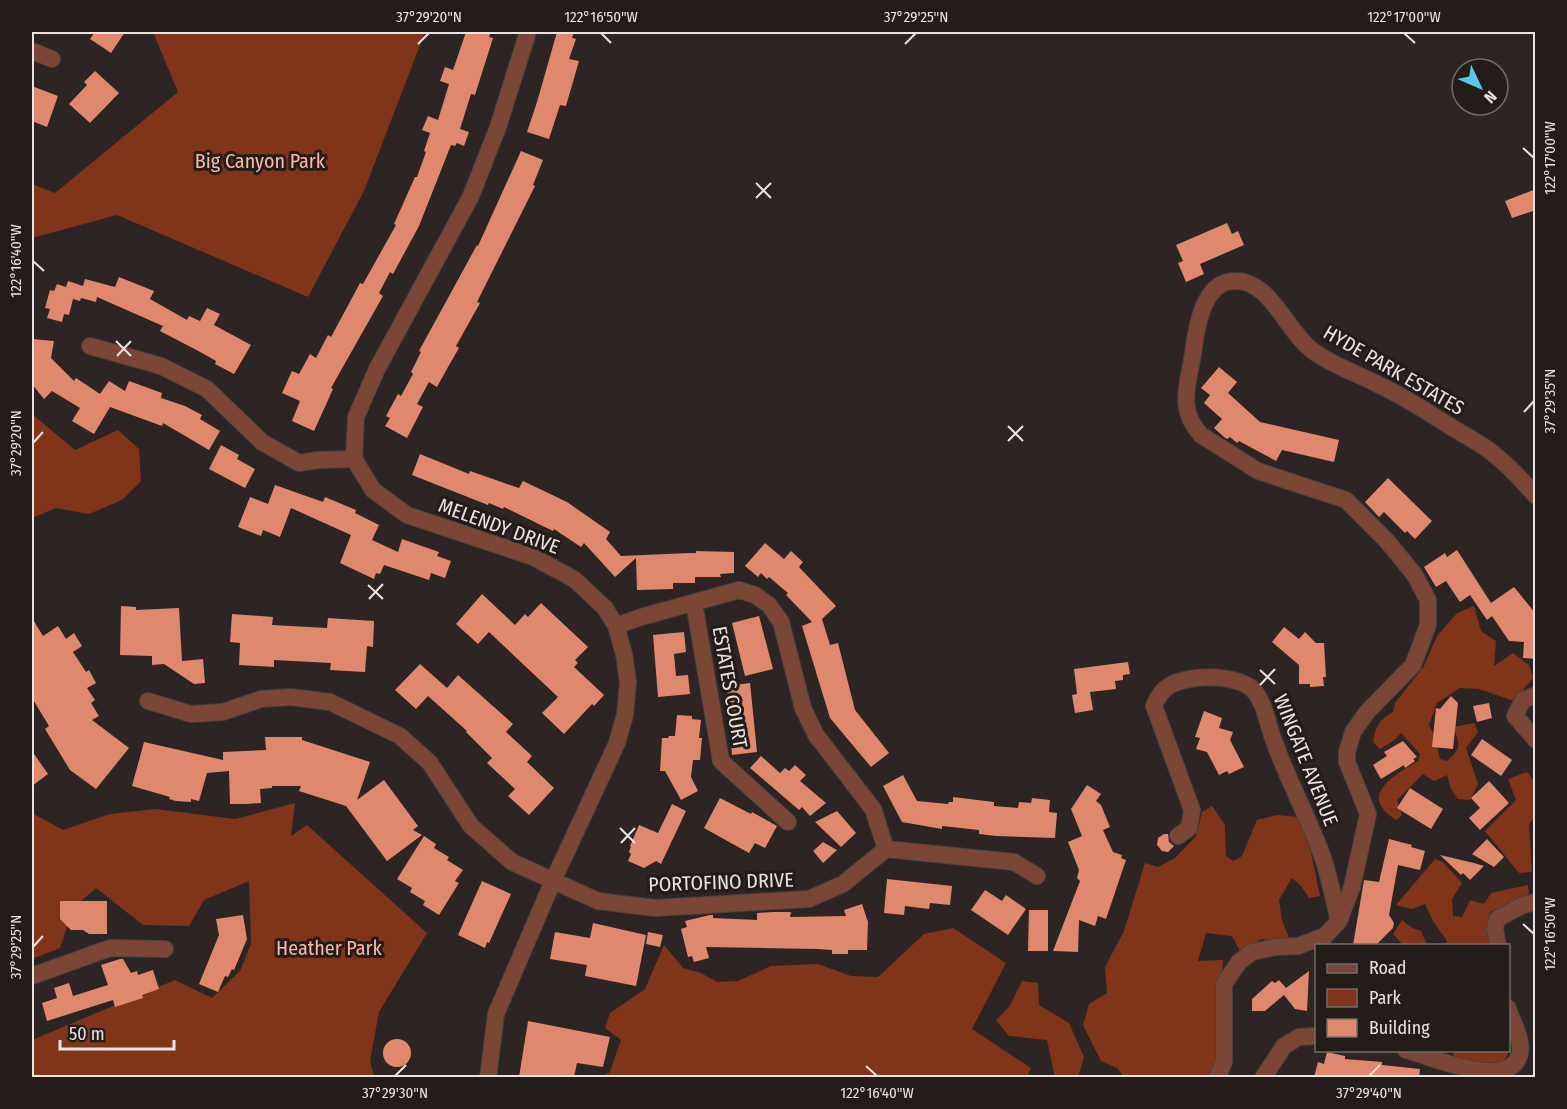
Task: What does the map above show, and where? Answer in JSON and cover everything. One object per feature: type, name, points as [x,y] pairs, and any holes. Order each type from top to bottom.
[{"type":"street","points":[[90,346],[161,366],[207,388],[262,442],[299,463],[354,459],[356,417],[377,369],[471,196],[498,127],[528,32]]},
{"type":"street","points":[[32,51],[52,59]]},
{"type":"street","name":"HYDE PARK ESTATES","points":[[1339,921],[1352,887],[1368,814],[1347,762],[1347,752],[1353,732],[1367,712],[1413,665],[1428,625],[1428,600],[1414,574],[1387,541],[1347,500],[1258,471],[1201,435],[1194,427],[1189,419],[1185,399],[1201,310],[1212,292],[1229,281],[1244,282],[1258,288],[1266,295],[1294,333],[1313,351],[1414,403],[1470,437],[1500,459],[1536,496]]},
{"type":"street","name":"MELENDY DRIVE","points":[[354,459],[373,490],[407,515],[533,557],[574,579],[605,608],[616,626],[624,654],[628,682],[625,715],[617,743],[553,881],[496,1014],[488,1077]]},
{"type":"street","points":[[616,626],[739,590],[755,596],[769,605],[781,622],[803,708],[816,735],[873,809],[886,849],[1014,862],[1037,876]]},
{"type":"street","name":"ESTATES COURT","points":[[694,603],[721,761],[788,822]]},
{"type":"street","name":"WINGATE AVENUE","points":[[1178,836],[1189,828],[1192,810],[1154,706],[1158,694],[1165,687],[1197,678],[1221,678],[1248,686],[1262,704],[1274,742],[1321,853],[1339,921]]},
{"type":"street","points":[[1536,694],[1523,700],[1515,716],[1536,740]]},
{"type":"street","name":"PORTOFINO DRIVE","points":[[148,701],[191,714],[223,712],[261,699],[291,697],[330,702],[400,736],[430,763],[471,825],[512,862],[598,901],[655,908],[809,899],[843,884],[886,849]]},
{"type":"street","points":[[1498,944],[1495,929],[1497,920],[1523,905],[1536,902]]},
{"type":"street","points":[[1217,1077],[1224,1062],[1224,984],[1239,962],[1252,952],[1276,947],[1298,946],[1325,936],[1339,921]]},
{"type":"street","points":[[32,976],[110,948],[165,949]]},
{"type":"street","points":[[1413,1052],[1476,1071],[1505,1071],[1516,1062],[1520,1053],[1520,1043],[1510,1011]]},
{"type":"street","points":[[1263,1077],[1284,1046],[1299,1037],[1315,1036]]},
{"type":"green space","name":"Big Canyon Park","points":[[153,32],[425,32],[364,191],[308,297],[117,215],[32,238],[32,184],[55,193],[178,92]]},
{"type":"green space","points":[[32,414],[75,450],[118,430],[139,449],[141,481],[122,500],[89,514],[56,508],[32,518]]},
{"type":"green space","points":[[1474,606],[1481,631],[1496,641],[1494,666],[1513,653],[1529,665],[1533,678],[1514,701],[1479,689],[1460,688],[1437,703],[1429,725],[1436,740],[1440,759],[1447,761],[1457,749],[1458,742],[1453,727],[1474,723],[1478,732],[1466,748],[1478,784],[1470,800],[1458,799],[1451,789],[1447,775],[1434,781],[1423,774],[1397,800],[1402,815],[1396,820],[1385,811],[1380,803],[1379,794],[1390,779],[1418,761],[1420,754],[1401,733],[1380,749],[1373,742],[1375,732],[1381,721],[1393,712],[1395,703],[1424,666],[1437,636],[1457,613]]},
{"type":"green space","points":[[1527,772],[1535,782],[1535,817],[1529,824],[1532,872],[1519,873],[1485,831],[1516,800],[1508,779]]},
{"type":"green space","name":"Heather Park","points":[[295,803],[291,836],[307,825],[427,933],[379,1012],[370,1061],[374,1077],[32,1077],[32,1040],[175,980],[212,998],[240,971],[251,944],[249,881],[204,900],[189,926],[143,925],[96,888],[73,908],[60,948],[32,959],[32,813],[63,830],[110,814],[155,809],[235,819]]},
{"type":"green space","points":[[1212,806],[1225,825],[1226,856],[1233,861],[1242,856],[1257,820],[1277,815],[1298,817],[1311,852],[1320,896],[1309,898],[1292,878],[1279,900],[1282,920],[1289,938],[1272,941],[1262,939],[1240,951],[1232,936],[1206,933],[1198,961],[1223,960],[1216,1062],[1208,1077],[1124,1077],[1117,1068],[1101,1061],[1083,1025],[1089,1004],[1107,993],[1105,967],[1124,931],[1145,863],[1158,867],[1175,858],[1196,836],[1202,812]]},
{"type":"green space","points":[[1435,859],[1443,862],[1462,883],[1452,899],[1453,916],[1462,917],[1470,900],[1484,904],[1491,893],[1528,885],[1529,894],[1490,912],[1490,944],[1446,944],[1447,941],[1433,921],[1425,904],[1412,909],[1396,905]]},
{"type":"green space","points":[[1402,920],[1412,928],[1421,931],[1427,944],[1402,944],[1393,934]]},
{"type":"green space","points":[[953,928],[1006,963],[972,1029],[1031,1068],[1027,1077],[601,1077],[610,1072],[621,1040],[605,1028],[610,1013],[645,989],[664,945],[683,968],[701,973],[717,982],[738,981],[771,966],[818,964],[851,976],[878,977],[924,934]]},
{"type":"green space","points":[[1022,981],[1038,983],[1039,1005],[1069,1023],[1084,1057],[1078,1077],[1055,1077],[1047,1040],[1009,1036],[996,1020],[1009,1007]]},
{"type":"green space","points":[[1453,1052],[1508,1052],[1497,1066],[1454,1058]]},
{"type":"building","points":[[95,32],[125,32],[111,53],[90,39]]},
{"type":"building","points":[[466,32],[491,32],[489,37],[493,38],[475,95],[471,94],[460,129],[469,132],[464,146],[457,143],[455,146],[451,145],[419,226],[393,274],[390,272],[379,293],[383,296],[331,388],[333,389],[314,431],[292,421],[300,401],[282,393],[292,371],[299,374],[310,354],[316,358],[328,335],[331,337],[360,283],[363,284],[396,225],[394,224],[417,177],[426,152],[424,151],[430,133],[422,130],[428,116],[438,120],[449,84],[440,81],[445,67],[453,70]]},
{"type":"building","points":[[557,32],[574,32],[572,38],[576,39],[569,59],[579,61],[566,106],[560,105],[549,139],[527,132]]},
{"type":"building","points":[[95,71],[119,93],[90,123],[69,104],[87,85],[84,82]]},
{"type":"building","points":[[32,86],[58,96],[47,127],[32,121]]},
{"type":"building","points":[[521,151],[543,160],[533,185],[535,186],[477,302],[480,303],[456,346],[459,348],[437,387],[429,382],[417,404],[423,407],[407,438],[385,426],[390,418],[386,416],[398,394],[401,396],[413,374],[411,372],[421,352],[419,351],[478,246]]},
{"type":"building","points":[[1536,189],[1536,210],[1512,218],[1505,201]]},
{"type":"building","points":[[1227,223],[1232,234],[1238,231],[1244,245],[1200,264],[1204,274],[1186,282],[1178,263],[1183,261],[1176,245]]},
{"type":"building","points":[[119,277],[154,291],[150,299],[187,320],[189,316],[200,321],[207,308],[220,314],[214,325],[251,345],[234,374],[215,364],[216,361],[204,354],[160,331],[163,326],[97,297],[96,302],[81,298],[80,301],[73,299],[69,315],[64,314],[62,322],[47,318],[50,309],[45,308],[50,290],[54,291],[57,284],[66,287],[68,281],[83,286],[85,279],[115,287]]},
{"type":"building","points":[[32,339],[54,341],[51,358],[74,381],[76,378],[100,394],[109,381],[125,391],[129,381],[162,393],[161,398],[185,406],[202,415],[200,419],[220,431],[209,450],[163,423],[162,426],[110,407],[94,434],[72,421],[80,408],[52,391],[44,399],[32,384]]},
{"type":"building","points":[[1219,367],[1237,382],[1228,393],[1260,422],[1339,440],[1334,462],[1282,450],[1276,461],[1239,441],[1237,443],[1230,437],[1227,439],[1224,437],[1214,428],[1222,419],[1204,403],[1210,395],[1201,388]]},
{"type":"building","points":[[221,445],[239,455],[237,459],[255,469],[245,488],[209,469]]},
{"type":"building","points":[[420,454],[469,474],[470,471],[519,488],[523,481],[567,502],[610,532],[606,539],[621,556],[696,553],[696,551],[734,552],[734,573],[720,574],[721,577],[695,577],[695,583],[673,583],[673,589],[637,590],[636,558],[615,577],[584,543],[581,547],[554,529],[553,531],[504,507],[503,509],[489,503],[488,505],[412,475]]},
{"type":"building","points":[[1388,478],[1432,521],[1415,539],[1407,531],[1405,533],[1384,512],[1379,517],[1365,502]]},
{"type":"building","points":[[275,485],[323,502],[325,497],[356,510],[355,513],[379,525],[372,540],[398,552],[402,539],[439,552],[437,556],[451,561],[445,578],[431,573],[429,580],[384,565],[380,574],[376,573],[374,579],[340,563],[351,535],[291,508],[280,537],[263,530],[261,536],[238,527],[250,497],[268,504]]},
{"type":"building","points":[[765,543],[784,559],[791,551],[803,562],[799,567],[836,606],[822,619],[830,645],[838,643],[855,710],[889,753],[871,767],[830,718],[802,626],[812,622],[786,595],[788,593],[769,577],[767,579],[761,573],[758,577],[745,566]]},
{"type":"building","points":[[1457,550],[1491,603],[1514,587],[1536,614],[1536,659],[1523,658],[1524,642],[1509,641],[1492,616],[1487,620],[1470,595],[1460,602],[1446,581],[1436,587],[1424,567],[1445,553],[1447,557]]},
{"type":"building","points":[[482,594],[515,625],[525,614],[528,617],[541,603],[588,647],[575,660],[578,663],[574,667],[604,695],[594,706],[592,704],[564,734],[542,713],[558,697],[489,632],[478,644],[456,624]]},
{"type":"building","points":[[121,606],[136,607],[136,610],[179,608],[182,661],[203,659],[205,683],[194,684],[164,664],[152,665],[152,656],[120,655]]},
{"type":"building","points":[[232,614],[273,617],[272,625],[327,628],[328,618],[374,621],[373,647],[367,646],[365,672],[330,670],[331,663],[274,660],[274,667],[239,665],[240,643],[230,642]]},
{"type":"building","points":[[759,616],[773,669],[745,676],[732,623]]},
{"type":"building","points":[[32,618],[43,636],[58,626],[66,639],[74,633],[82,646],[73,652],[86,672],[89,670],[96,683],[87,688],[95,700],[91,703],[99,716],[92,720],[129,748],[96,789],[70,770],[45,729],[49,726],[32,698]]},
{"type":"building","points":[[1284,627],[1299,639],[1305,632],[1316,643],[1324,643],[1326,677],[1323,677],[1324,686],[1310,687],[1310,684],[1299,684],[1299,665],[1272,642]]},
{"type":"building","points":[[684,632],[686,652],[674,654],[676,676],[688,675],[690,694],[658,697],[653,635]]},
{"type":"building","points":[[1128,662],[1130,674],[1123,675],[1123,680],[1115,681],[1116,689],[1090,692],[1093,710],[1075,713],[1072,695],[1077,694],[1074,669]]},
{"type":"building","points":[[420,664],[447,688],[458,675],[513,724],[506,732],[532,756],[527,762],[554,788],[529,815],[508,796],[515,789],[487,763],[492,758],[467,731],[428,696],[416,709],[395,690]]},
{"type":"building","points":[[750,683],[757,752],[732,755],[727,686]]},
{"type":"building","points":[[1451,696],[1458,703],[1453,749],[1432,747],[1436,708],[1440,709]]},
{"type":"building","points":[[1489,703],[1492,718],[1477,722],[1473,706]]},
{"type":"building","points":[[1204,711],[1222,718],[1219,728],[1233,732],[1230,740],[1244,767],[1229,774],[1227,771],[1219,775],[1207,752],[1196,749],[1200,738],[1195,737]]},
{"type":"building","points":[[677,715],[692,716],[692,719],[701,720],[699,738],[702,738],[700,760],[693,760],[691,777],[698,791],[681,800],[665,771],[660,771],[662,738],[675,736]]},
{"type":"building","points":[[265,737],[302,737],[302,740],[370,762],[357,800],[384,780],[418,826],[413,830],[422,835],[387,861],[346,806],[299,791],[301,786],[272,786],[272,788],[260,789],[261,803],[230,804],[229,771],[207,773],[199,801],[191,799],[191,802],[176,801],[169,799],[170,797],[132,786],[144,742],[223,760],[223,752],[266,750]]},
{"type":"building","points":[[1482,739],[1512,760],[1501,776],[1471,755]]},
{"type":"building","points":[[1403,741],[1417,757],[1413,759],[1415,761],[1381,779],[1373,765],[1387,756],[1384,752]]},
{"type":"building","points":[[32,751],[48,774],[32,786]]},
{"type":"building","points":[[761,756],[780,773],[785,768],[789,771],[795,765],[806,775],[800,781],[826,803],[810,816],[802,807],[799,810],[750,768]]},
{"type":"building","points":[[903,775],[917,801],[948,804],[953,802],[953,797],[994,802],[994,806],[1018,808],[1019,802],[1031,803],[1032,798],[1050,800],[1049,812],[1057,813],[1055,838],[996,836],[979,834],[979,830],[942,826],[942,829],[902,822],[883,786]]},
{"type":"building","points":[[1489,781],[1509,803],[1480,830],[1469,818],[1480,808],[1471,798]]},
{"type":"building","points":[[1087,785],[1101,794],[1096,801],[1101,805],[1110,827],[1103,830],[1113,852],[1122,855],[1121,858],[1126,860],[1106,919],[1098,916],[1095,926],[1079,920],[1078,952],[1053,951],[1080,881],[1077,878],[1079,870],[1068,842],[1082,836],[1071,809]]},
{"type":"building","points":[[1410,788],[1443,809],[1431,829],[1397,808]]},
{"type":"building","points":[[720,798],[777,826],[765,848],[755,843],[749,853],[704,828]]},
{"type":"building","points":[[672,804],[686,811],[661,864],[656,861],[644,868],[628,861],[631,854],[630,846],[639,825],[658,833]]},
{"type":"building","points":[[837,811],[856,833],[841,847],[815,822]]},
{"type":"building","points":[[1168,834],[1169,842],[1174,846],[1168,852],[1162,851],[1157,845],[1158,838]]},
{"type":"building","points":[[424,836],[436,844],[434,848],[449,857],[447,860],[463,870],[455,881],[459,883],[439,915],[423,905],[425,901],[410,892],[412,888],[397,879]]},
{"type":"building","points":[[1389,839],[1425,851],[1420,870],[1398,865],[1389,915],[1394,923],[1393,928],[1377,944],[1353,944],[1364,880],[1379,882]]},
{"type":"building","points":[[1487,839],[1504,857],[1494,867],[1472,854]]},
{"type":"building","points":[[823,842],[837,850],[823,863],[813,851]]},
{"type":"building","points":[[1440,855],[1484,866],[1470,880],[1463,873],[1461,875]]},
{"type":"building","points":[[887,879],[952,886],[950,905],[930,903],[929,909],[905,906],[904,915],[884,913]]},
{"type":"building","points":[[482,881],[511,894],[485,948],[458,935]]},
{"type":"building","points":[[985,890],[1002,901],[1006,895],[1026,909],[1008,935],[971,910]]},
{"type":"building","points":[[60,901],[107,901],[107,934],[89,934],[83,930],[71,930],[60,919]]},
{"type":"building","points":[[862,904],[868,922],[867,950],[848,950],[848,954],[832,954],[832,950],[817,949],[706,947],[709,958],[694,962],[692,956],[688,957],[681,929],[687,927],[685,921],[710,915],[713,915],[713,918],[757,920],[757,913],[773,912],[791,912],[790,917],[846,916],[844,910]]},
{"type":"building","points":[[1029,910],[1048,910],[1048,951],[1028,951]]},
{"type":"building","points":[[243,915],[247,939],[234,970],[232,969],[228,977],[225,976],[218,992],[199,984],[219,935],[216,919]]},
{"type":"building","points":[[593,923],[646,935],[636,986],[585,976],[587,965],[550,959],[555,932],[590,938]]},
{"type":"building","points":[[648,932],[663,935],[660,947],[646,944]]},
{"type":"building","points":[[123,959],[131,973],[137,971],[138,975],[153,970],[159,989],[142,995],[143,998],[115,1007],[113,1000],[47,1021],[42,1003],[57,998],[54,988],[69,983],[73,996],[108,985],[101,965]]},
{"type":"building","points":[[1309,971],[1307,1011],[1295,1009],[1284,995],[1265,1011],[1252,1011],[1252,999],[1272,981],[1275,983],[1279,980],[1286,988]]},
{"type":"building","points":[[528,1021],[610,1037],[603,1067],[577,1063],[574,1077],[519,1077]]},
{"type":"building","points":[[397,1039],[407,1043],[411,1053],[407,1063],[397,1067],[387,1063],[383,1053],[387,1043]]},
{"type":"building","points":[[1327,1052],[1345,1056],[1345,1059],[1382,1062],[1382,1065],[1420,1069],[1419,1077],[1314,1077],[1318,1062],[1324,1064]]}]
